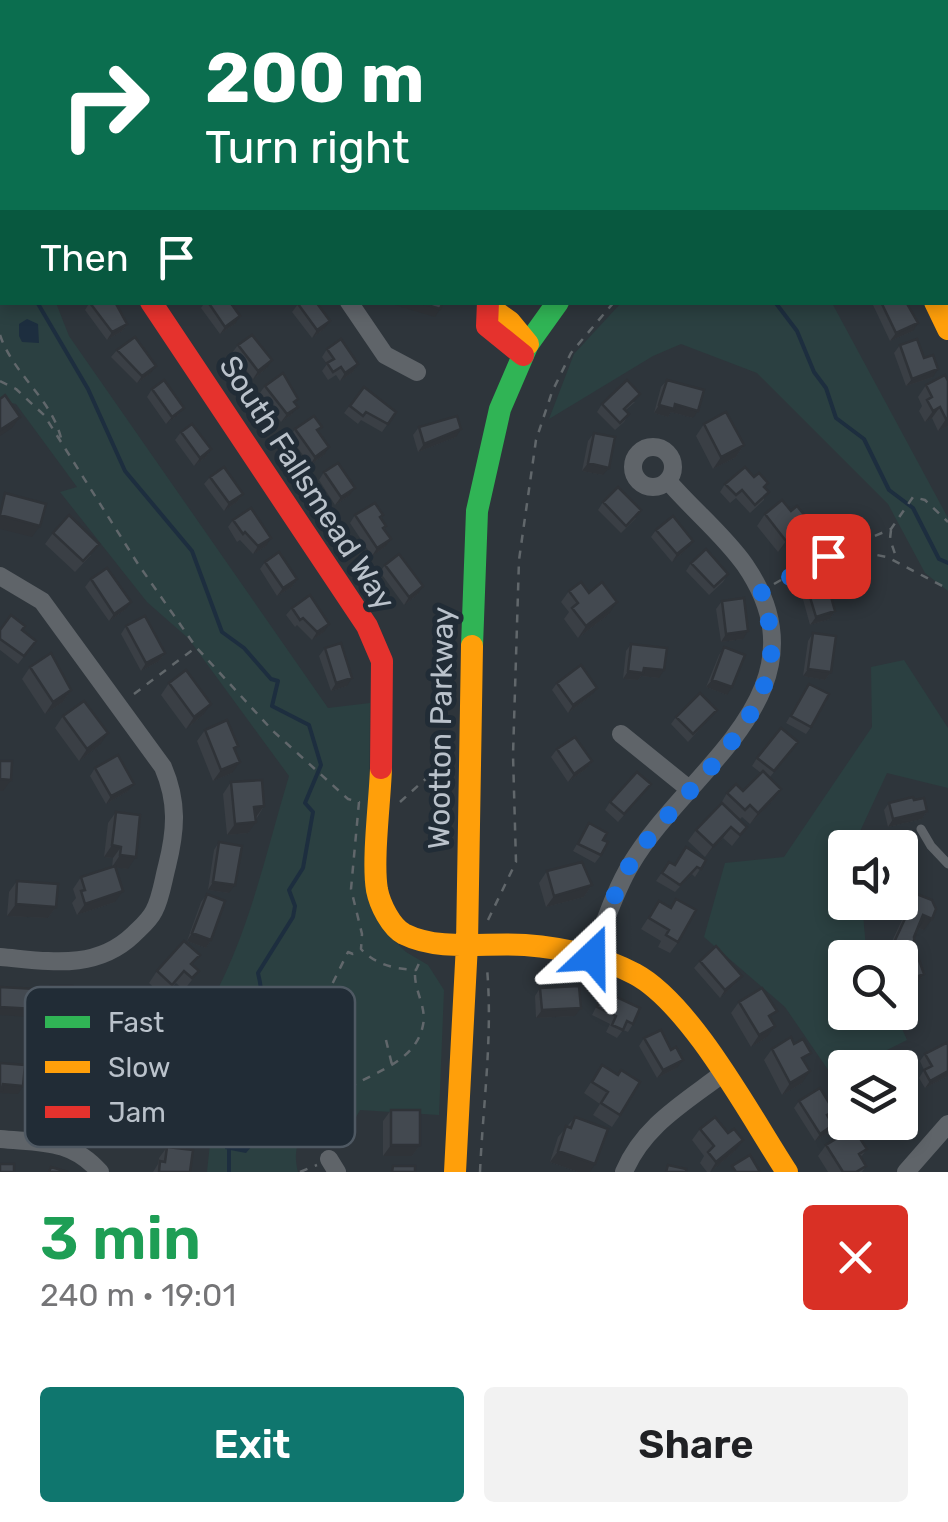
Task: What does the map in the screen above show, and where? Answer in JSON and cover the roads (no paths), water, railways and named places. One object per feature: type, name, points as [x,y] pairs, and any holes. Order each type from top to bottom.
[{"type":"street","name":"South Fallsmead Way","points":[[153,305],[367,626],[382,661],[377,888],[384,912],[401,933],[432,943],[527,945],[592,956],[636,975],[663,994],[697,1035],[787,1172]]},
{"type":"street","points":[[351,305],[385,355],[417,372]]},
{"type":"street","points":[[488,305],[487,326],[526,349]]},
{"type":"street","name":"Wootton Parkway","points":[[455,1172],[477,944],[469,726],[477,511],[500,409],[526,349],[556,305]]},
{"type":"street","points":[[937,305],[948,329]]},
{"type":"street","points":[[592,956],[630,864],[740,732],[752,714],[770,669],[773,648],[768,612],[745,565],[668,481]]},
{"type":"street","points":[[0,576],[42,600],[163,768],[173,791],[176,831],[156,908],[124,944],[88,960],[0,957]]},
{"type":"street","points":[[621,734],[690,789]]},
{"type":"street","points":[[624,1172],[650,1128],[722,1074]]},
{"type":"street","points":[[906,1172],[948,1124]]},
{"type":"street","points":[[0,1139],[25,1141]]},
{"type":"street","points":[[67,1147],[84,1155],[100,1172]]},
{"type":"lane","points":[[920,829],[948,864]]},
{"type":"water","points":[[27,319],[38,324],[39,343],[22,342],[19,336],[19,324]]},
{"type":"water","points":[[225,1147],[251,1147],[246,1153]]},
{"type":"waterway","points":[[39,305],[88,389],[125,471],[192,551],[222,632],[244,648],[271,679],[278,681],[272,706],[309,725],[321,765],[305,803],[313,812],[303,868],[289,890],[295,906],[293,917],[258,973],[260,987]]},
{"type":"waterway","points":[[777,305],[797,331],[814,372],[826,388],[836,418],[864,439],[889,490],[913,508],[939,559],[948,563]]},
{"type":"waterway","points":[[229,1150],[229,1172]]}]
